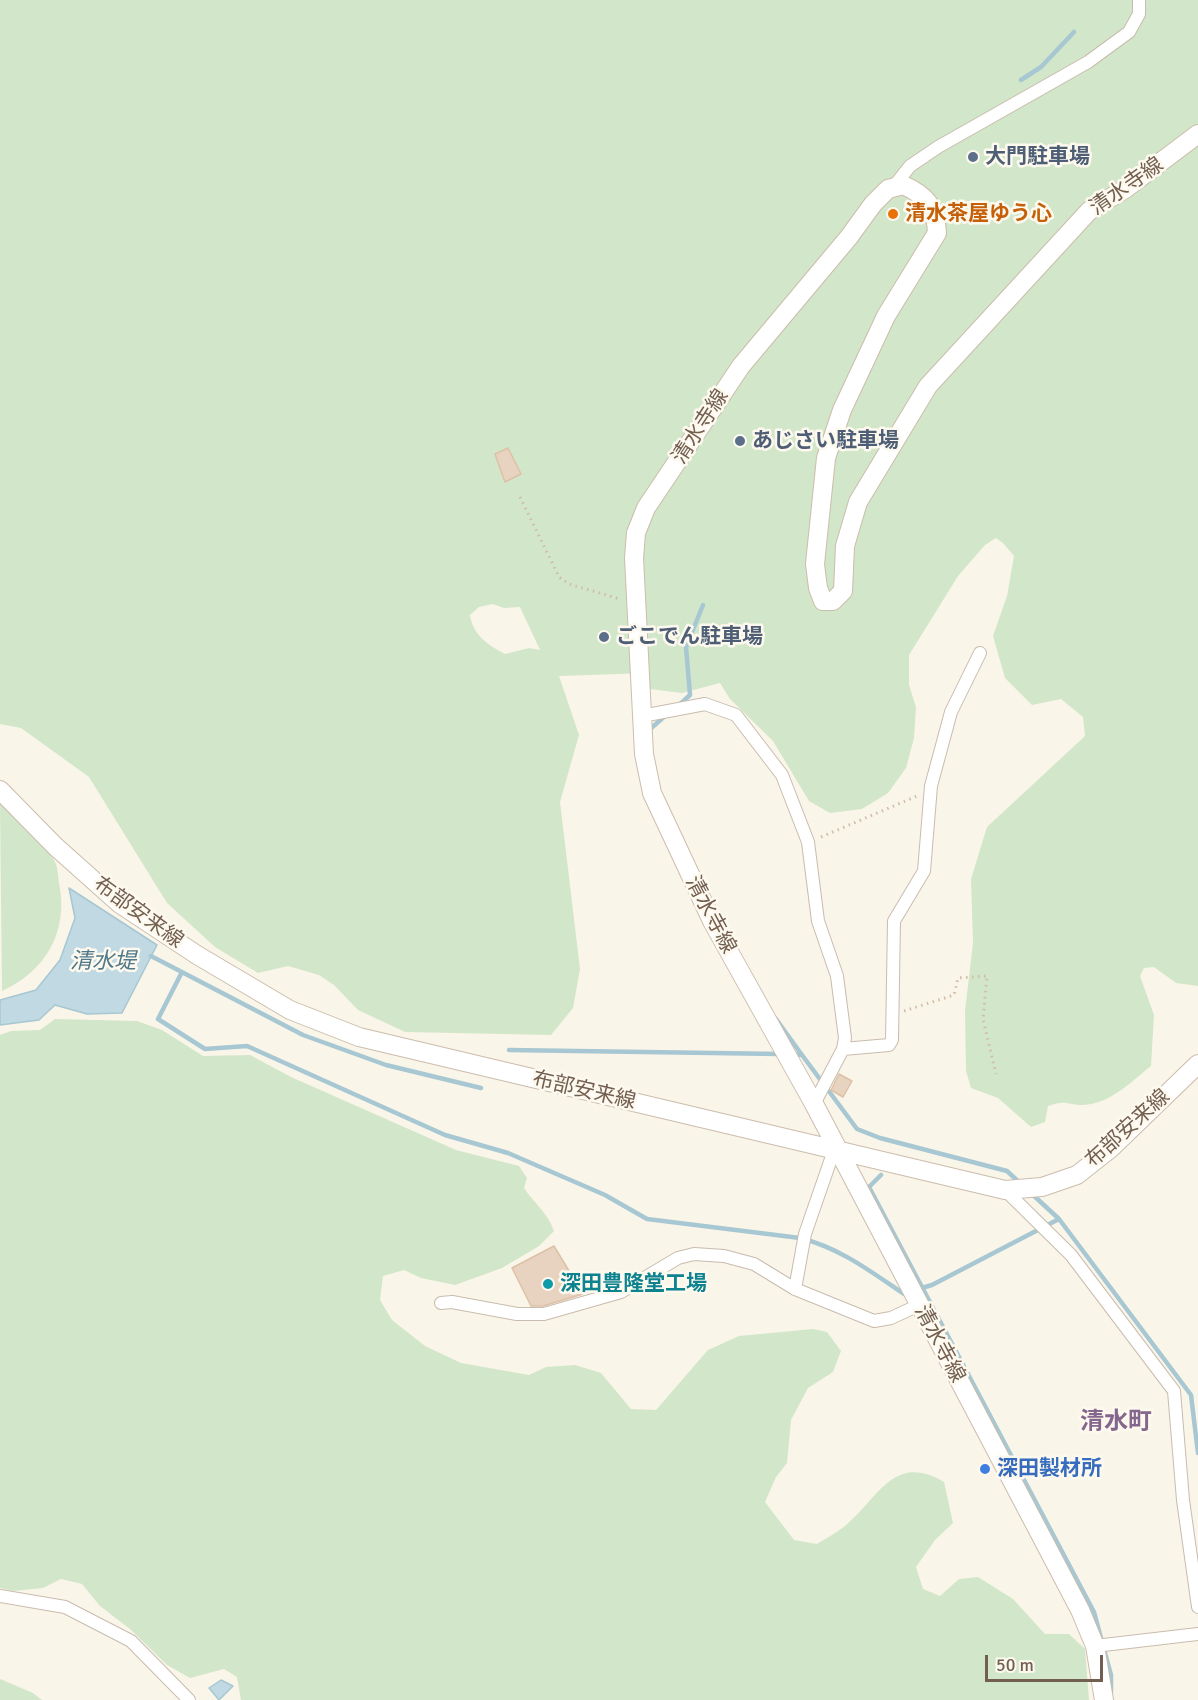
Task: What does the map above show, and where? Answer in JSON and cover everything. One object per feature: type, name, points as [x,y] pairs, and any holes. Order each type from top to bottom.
[{"type":"main road","name":"清水寺線","points":[[1104,1700],[1095,1646],[1080,1610],[814,1104],[712,921],[671,838],[652,793],[644,754],[636,604],[636,533],[646,508],[741,366],[849,237],[873,204],[895,185],[903,185],[924,196],[932,206],[937,219],[938,233],[886,316],[842,410],[826,458],[815,564],[818,588],[823,601],[833,601],[843,591],[845,546],[858,502],[928,386],[1089,211],[1125,189],[1198,134]]},
{"type":"main road","name":"布部安来線","points":[[0,790],[56,847],[120,904],[197,955],[290,1010],[359,1038],[1005,1190],[1042,1187],[1077,1175],[1110,1149],[1198,1064]]},
{"type":"street","points":[[895,185],[910,166],[938,147],[1088,62],[1129,32],[1139,14],[1139,0]]},
{"type":"street","points":[[843,1049],[889,1045],[894,1014],[892,1002],[894,921],[924,871],[931,791],[951,712],[980,653]]},
{"type":"street","points":[[642,716],[705,704],[736,715],[782,775],[808,842],[818,921],[837,976],[845,1038],[843,1049],[814,1104]]},
{"type":"street","points":[[795,1289],[804,1234],[831,1159],[838,1150]]},
{"type":"street","points":[[1005,1190],[1071,1255],[1174,1391],[1183,1500],[1198,1607]]},
{"type":"street","points":[[441,1303],[452,1302],[518,1314],[544,1314],[621,1292],[678,1258],[694,1254],[724,1256],[754,1264],[795,1289],[874,1321],[891,1318],[918,1305]]},
{"type":"street","points":[[0,1596],[65,1607],[131,1641],[189,1700]]},
{"type":"street","points":[[1095,1646],[1198,1634]]},
{"type":"path","points":[[520,497],[559,577],[569,584],[636,604]]},
{"type":"path","points":[[808,842],[931,791]]},
{"type":"path","points":[[894,1014],[954,995],[958,978],[987,976],[983,1019],[996,1074]]},
{"type":"green space","points":[[0,0],[1198,0],[1198,986],[1176,983],[1154,967],[1144,968],[1140,976],[1154,1015],[1151,1066],[1110,1097],[1091,1104],[1062,1103],[1048,1106],[1045,1122],[1031,1127],[998,1098],[971,1088],[966,1071],[965,1011],[973,943],[971,879],[987,827],[1085,736],[1083,717],[1061,699],[1032,705],[1005,678],[993,636],[1007,596],[1014,556],[996,538],[985,545],[958,576],[909,655],[909,685],[916,707],[914,738],[906,768],[888,793],[862,809],[830,813],[809,801],[773,741],[730,699],[720,683],[682,693],[650,689],[648,673],[559,676],[579,735],[560,802],[580,969],[573,1008],[551,1035],[405,1032],[358,1010],[334,985],[319,975],[288,966],[258,973],[215,947],[167,903],[89,777],[21,728],[0,724]],"holes":[[[493,604],[504,608],[520,607],[540,650],[529,648],[505,654],[487,643],[478,634],[470,615],[479,607]]]},
{"type":"green space","points":[[0,803],[36,837],[54,860],[58,871],[61,901],[57,933],[51,948],[31,972],[2,991]]},
{"type":"green space","points":[[55,1019],[137,1021],[162,1030],[203,1056],[250,1055],[291,1077],[456,1150],[519,1166],[527,1178],[524,1188],[545,1213],[554,1231],[539,1246],[502,1268],[455,1285],[421,1278],[404,1270],[383,1276],[380,1300],[392,1320],[425,1346],[461,1363],[529,1375],[546,1367],[575,1365],[601,1373],[631,1409],[656,1410],[708,1350],[739,1336],[813,1329],[827,1332],[841,1351],[833,1372],[808,1388],[791,1420],[787,1463],[776,1477],[765,1502],[794,1540],[817,1544],[845,1526],[877,1492],[899,1476],[912,1472],[926,1474],[944,1482],[953,1523],[935,1540],[916,1567],[923,1589],[940,1596],[959,1579],[978,1577],[1013,1599],[1045,1634],[1069,1634],[1085,1649],[1089,1700],[241,1700],[237,1677],[224,1669],[190,1678],[167,1665],[130,1629],[100,1606],[82,1584],[61,1579],[43,1588],[14,1591],[0,1588],[0,1035],[11,1031],[40,1030]]},
{"type":"green space","points":[[0,1679],[33,1693],[42,1700],[0,1700]]},
{"type":"water","name":"清水堤","points":[[69,888],[157,945],[122,1013],[87,1014],[55,1005],[39,1020],[0,1025],[0,1000],[36,990],[60,960],[75,918]]},
{"type":"water","points":[[221,1680],[233,1686],[219,1700],[209,1688]]},
{"type":"building","points":[[508,448],[521,474],[505,482],[495,454]]},
{"type":"building","points":[[839,1074],[852,1081],[843,1097],[831,1090]]},
{"type":"building","name":"深田豊隆堂工場","points":[[554,1246],[583,1294],[543,1306],[531,1306],[512,1268]]},
{"type":"waterway","points":[[1021,80],[1041,67],[1074,32]]},
{"type":"waterway","points":[[679,705],[690,695],[686,647],[703,605]]},
{"type":"waterway","points":[[649,730],[665,716]]},
{"type":"waterway","points":[[151,956],[303,1035],[386,1065],[481,1088]]},
{"type":"waterway","points":[[182,972],[158,1019],[205,1049],[247,1046],[445,1135],[508,1153],[605,1195],[647,1219],[800,1238],[815,1242],[842,1254],[904,1294],[907,1293]]},
{"type":"waterway","points":[[776,1019],[802,1055]]},
{"type":"waterway","points":[[509,1050],[779,1054]]},
{"type":"waterway","points":[[791,1054],[802,1055],[857,1129],[880,1138],[1007,1171],[1021,1184]]},
{"type":"waterway","points":[[881,1175],[869,1187],[1094,1612],[1111,1675],[1111,1692]]},
{"type":"waterway","points":[[1032,1194],[1059,1219],[1191,1395],[1198,1453]]},
{"type":"waterway","points":[[918,1289],[932,1285],[1059,1219]]},
{"type":"place","name":"大門駐車場","points":[[973,157]]},
{"type":"place","name":"清水茶屋ゆう心","points":[[893,214]]},
{"type":"place","name":"あじさい駐車場","points":[[740,441]]},
{"type":"place","name":"ごこでん駐車場","points":[[604,637]]},
{"type":"place","name":"深田豊隆堂工場","points":[[548,1284]]},
{"type":"place","name":"深田製材所","points":[[985,1469]]},
{"type":"district","name":"清水町","points":[[1116,1423]]}]
